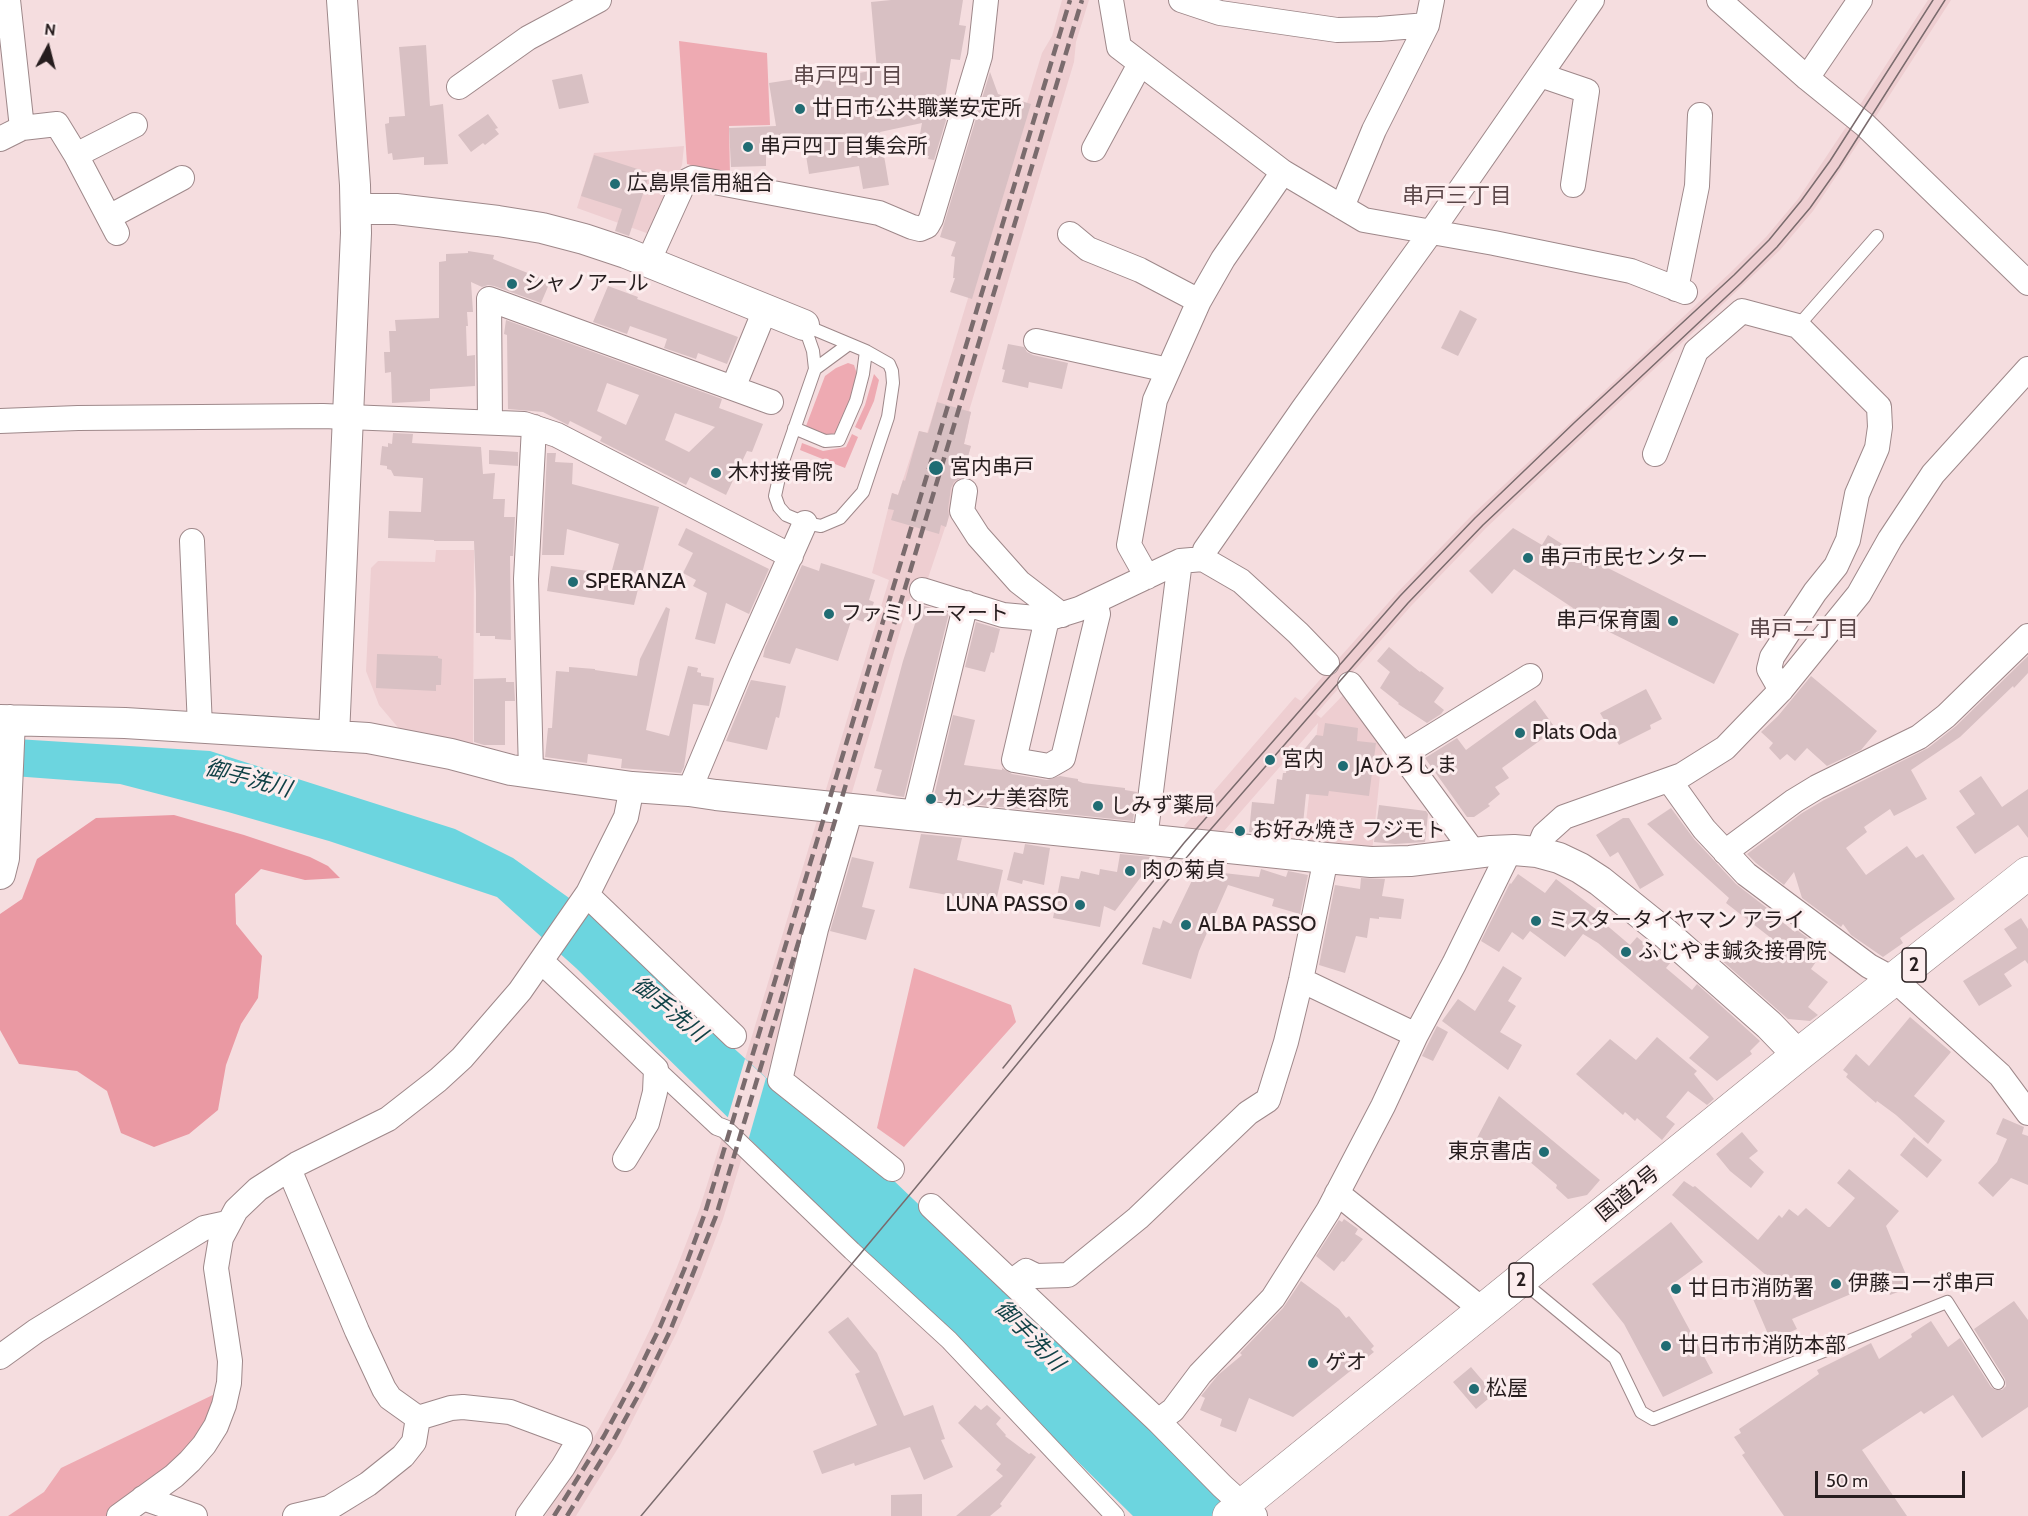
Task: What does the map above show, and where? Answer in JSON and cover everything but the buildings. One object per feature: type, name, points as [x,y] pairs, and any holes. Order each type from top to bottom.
[{"type":"highway","name":"国道2号","points":[[1242,1511],[1798,1055],[2028,873]]},
{"type":"street","points":[[8,0],[22,128]]},
{"type":"street","points":[[334,736],[346,417],[356,251],[356,209],[342,0]]},
{"type":"street","points":[[459,87],[528,38],[598,0]]},
{"type":"street","points":[[648,262],[682,187],[693,178],[879,213],[920,229],[927,226],[935,208],[980,56],[986,0]]},
{"type":"street","points":[[1111,0],[1119,48],[1283,172],[1364,220],[1631,271],[1681,291],[1697,186],[1700,115]]},
{"type":"street","points":[[1181,0],[1220,12],[1337,30],[1427,26]]},
{"type":"street","points":[[1342,207],[1374,130],[1427,26],[1432,0]]},
{"type":"street","points":[[922,590],[1003,615],[1055,617],[1192,560],[1205,550],[1296,418],[1431,232],[1592,0]]},
{"type":"street","points":[[1719,0],[1807,78],[1865,125],[2028,283]]},
{"type":"street","points":[[1807,78],[1860,0]]},
{"type":"street","points":[[1094,149],[1140,64]]},
{"type":"street","points":[[1540,75],[1587,90],[1573,185]]},
{"type":"street","points":[[0,139],[22,128],[57,124],[113,225],[182,178]]},
{"type":"street","points":[[76,155],[135,125]]},
{"type":"street","points":[[1148,577],[1129,545],[1155,400],[1198,302],[1223,259],[1283,172]]},
{"type":"street","points":[[356,209],[396,209],[542,228],[584,239],[648,262],[804,325]]},
{"type":"street","points":[[1070,234],[1088,249],[1140,270],[1198,302]]},
{"type":"street","points":[[490,422],[489,299],[771,402]]},
{"type":"street","points":[[733,388],[765,310]]},
{"type":"street","points":[[1655,454],[1696,351],[1742,311],[1798,326],[1879,407],[1880,427],[1877,447],[1857,494],[1848,540],[1836,566],[1815,592],[1772,657],[1769,669],[1781,690]]},
{"type":"street","points":[[1036,341],[1168,370]]},
{"type":"street","points":[[1158,1421],[1173,1410],[1200,1374],[1273,1298],[1328,1211],[1454,964],[1524,851],[1564,817],[1682,775],[1725,748],[1781,690],[1859,594],[1890,539],[1933,474],[2028,369]]},
{"type":"street","points":[[0,421],[187,417],[346,417],[524,424],[557,435],[791,556]]},
{"type":"street","points":[[531,772],[526,579],[534,427]]},
{"type":"street","points":[[965,491],[962,511],[978,536],[1018,582],[1055,617]]},
{"type":"street","points":[[689,791],[805,523]]},
{"type":"street","points":[[192,541],[200,727]]},
{"type":"street","points":[[1192,560],[1241,581],[1327,663]]},
{"type":"street","points":[[1145,839],[1192,560]]},
{"type":"street","points":[[1055,617],[1014,760],[1049,766],[1063,758],[1098,614],[1095,602]]},
{"type":"street","points":[[914,816],[966,603]]},
{"type":"street","points":[[1725,852],[1794,801],[1817,787],[1919,737],[1947,716],[2028,636]]},
{"type":"street","points":[[1402,755],[1530,676]]},
{"type":"street","points":[[1350,684],[1475,854]]},
{"type":"street","points":[[0,874],[4,858],[7,725],[200,727],[388,741],[451,754],[511,770],[632,787],[1371,862],[1524,851],[1559,858],[1600,881],[1666,934],[1752,1010],[1798,1055]]},
{"type":"street","points":[[1669,780],[1704,829],[1756,881],[1869,966],[1895,980],[2000,1075],[2028,1113]]},
{"type":"street","points":[[119,1516],[190,1461],[204,1445],[224,1405],[229,1383],[230,1362],[216,1268],[221,1238],[227,1223],[246,1199],[290,1169],[378,1125],[398,1112],[438,1080],[472,1046],[520,991],[585,898],[626,817],[632,787]]},
{"type":"street","points":[[851,809],[816,929],[780,1080],[892,1169]]},
{"type":"street","points":[[1011,1282],[1026,1270],[1036,1276],[1068,1275],[1138,1218],[1248,1113],[1268,1100],[1286,1042],[1301,980],[1326,858]]},
{"type":"street","points":[[585,898],[734,1036]]},
{"type":"street","points":[[544,958],[656,1069],[717,1126],[730,1134],[949,1340],[1115,1516]]},
{"type":"street","points":[[1301,980],[1416,1035]]},
{"type":"street","points":[[625,1159],[647,1124],[655,1092],[656,1069]]},
{"type":"street","points":[[290,1169],[357,1331],[390,1398],[418,1418],[457,1408],[510,1412],[580,1438],[563,1467],[528,1516]]},
{"type":"street","points":[[1337,1193],[1484,1311]]},
{"type":"street","points":[[931,1206],[1158,1421],[1222,1486],[1242,1511]]},
{"type":"street","points":[[0,1357],[36,1331],[204,1228],[227,1223]]},
{"type":"street","points":[[295,1516],[329,1508],[368,1484],[403,1456],[414,1442],[418,1418]]},
{"type":"street","points":[[143,1498],[195,1516]]},
{"type":"lane","points":[[1798,326],[1877,236]]},
{"type":"lane","points":[[804,325],[866,351],[888,364],[892,371],[893,383],[888,417],[863,492],[840,518],[820,526],[786,515],[779,507],[775,496],[782,464],[815,369],[813,351],[804,325]]},
{"type":"lane","points":[[815,369],[849,344]]},
{"type":"lane","points":[[794,428],[825,441],[839,440],[856,401],[866,351]]},
{"type":"lane","points":[[1521,1281],[1615,1358],[1641,1412],[1653,1419],[1947,1302],[1998,1383]]},
{"type":"shaded area","points":[[1062,0],[1089,0],[1076,42],[1074,62],[969,411],[971,412],[964,444],[971,446],[954,506],[927,581],[916,578],[850,799],[824,796],[889,580],[872,573],[892,493],[898,495],[919,431],[927,433],[1042,53],[1052,36]]},
{"type":"shaded area","points":[[1928,0],[1951,0],[1871,124],[1856,111]]},
{"type":"shaded area","points":[[679,41],[767,53],[770,125],[729,126],[730,175],[687,164]]},
{"type":"shaded area","points":[[1848,124],[1863,136],[1813,211],[1780,250],[1486,528],[1411,606],[1316,714],[1321,718],[1347,691],[1383,746],[1372,852],[1303,846],[1318,723],[1217,839],[1189,830],[1184,826],[1295,697],[1301,701],[1397,593],[1472,515],[1766,237],[1798,199]]},
{"type":"shaded area","points":[[684,146],[682,165],[652,235],[577,208],[594,153]]},
{"type":"shaded area","points":[[848,363],[854,365],[857,374],[851,398],[836,433],[827,435],[806,426],[825,376]]},
{"type":"shaded area","points":[[874,374],[879,380],[874,401],[861,430],[855,427],[865,405]]},
{"type":"shaded area","points":[[852,434],[858,437],[845,468],[800,450],[802,443],[823,451],[846,447]]},
{"type":"shaded area","points":[[436,550],[474,550],[473,750],[401,731],[379,705],[366,671],[371,568],[378,561],[435,562]]},
{"type":"shaded area","points":[[174,815],[310,857],[328,866],[340,878],[305,880],[261,869],[235,894],[236,924],[262,956],[258,998],[241,1024],[226,1065],[218,1110],[189,1134],[154,1147],[121,1133],[107,1091],[77,1071],[19,1064],[0,1030],[0,914],[22,899],[37,859],[96,818]]},
{"type":"shaded area","points":[[818,817],[844,820],[766,1078],[745,1059]]},
{"type":"shaded area","points":[[914,968],[1011,1005],[1016,1022],[904,1147],[877,1128]]},
{"type":"shaded area","points":[[724,1132],[744,1151],[723,1219],[676,1334],[620,1445],[576,1516],[545,1516],[597,1432],[653,1323],[699,1210]]},
{"type":"shaded area","points":[[219,1392],[209,1422],[169,1470],[107,1516],[8,1516],[44,1492],[61,1468]]},
{"type":"water","name":"御手洗川","points":[[0,738],[210,751],[455,829],[513,858],[593,915],[795,1104],[891,1178],[1245,1516],[1133,1516],[576,968],[497,897],[329,841],[120,784],[0,775]]},
{"type":"pier","points":[[745,1059],[766,1078],[748,1141],[727,1120]]},
{"type":"tram line","points":[[1003,1068],[1184,843],[1400,596],[1475,518],[1769,240],[1830,161],[1933,0]]},
{"type":"tram line","points":[[641,1516],[912,1192],[1197,845],[1408,603],[1483,525],[1777,247],[1810,208],[1839,167],[1945,0]]},
{"type":"railway","points":[[554,1516],[604,1436],[633,1382],[660,1327],[705,1213],[1070,0]]},
{"type":"railway","points":[[567,1516],[643,1387],[670,1331],[716,1216],[1082,0]]},
{"type":"place","name":"廿日市公共職業安定所","points":[[800,109]]},
{"type":"place","name":"串戸四丁目集会所","points":[[748,147]]},
{"type":"place","name":"広島県信用組合","points":[[615,184]]},
{"type":"place","name":"シャノアール","points":[[512,284]]},
{"type":"place","name":"宮内串戸","points":[[936,468]]},
{"type":"place","name":"木村接骨院","points":[[716,473]]},
{"type":"place","name":"串戸市民センター","points":[[1528,558]]},
{"type":"place","name":"SPERANZA","points":[[573,582]]},
{"type":"place","name":"ファミリーマート","points":[[829,614]]},
{"type":"place","name":"串戸保育園","points":[[1673,621]]},
{"type":"place","name":"Plats Oda","points":[[1520,733]]},
{"type":"place","name":"宮内","points":[[1270,760]]},
{"type":"place","name":"JAひろしま","points":[[1343,766]]},
{"type":"place","name":"カンナ美容院","points":[[931,799]]},
{"type":"place","name":"しみず薬局","points":[[1098,806]]},
{"type":"place","name":"お好み焼き フジモト","points":[[1240,831]]},
{"type":"place","name":"肉の菊貞","points":[[1130,871]]},
{"type":"place","name":"LUNA PASSO","points":[[1080,905]]},
{"type":"place","name":"ミスタータイヤマン アライ","points":[[1536,921]]},
{"type":"place","name":"ALBA PASSO","points":[[1186,925]]},
{"type":"place","name":"ふじやま鍼灸接骨院","points":[[1626,952]]},
{"type":"place","name":"東京書店","points":[[1544,1152]]},
{"type":"place","name":"伊藤コーポ串戸","points":[[1836,1284]]},
{"type":"place","name":"廿日市消防署","points":[[1676,1289]]},
{"type":"place","name":"廿日市市消防本部","points":[[1666,1346]]},
{"type":"place","name":"ゲオ","points":[[1313,1363]]},
{"type":"place","name":"松屋","points":[[1474,1389]]},
{"type":"district","name":"串戸四丁目","points":[[848,77]]},
{"type":"district","name":"串戸三丁目","points":[[1457,197]]},
{"type":"district","name":"串戸二丁目","points":[[1804,630]]}]
